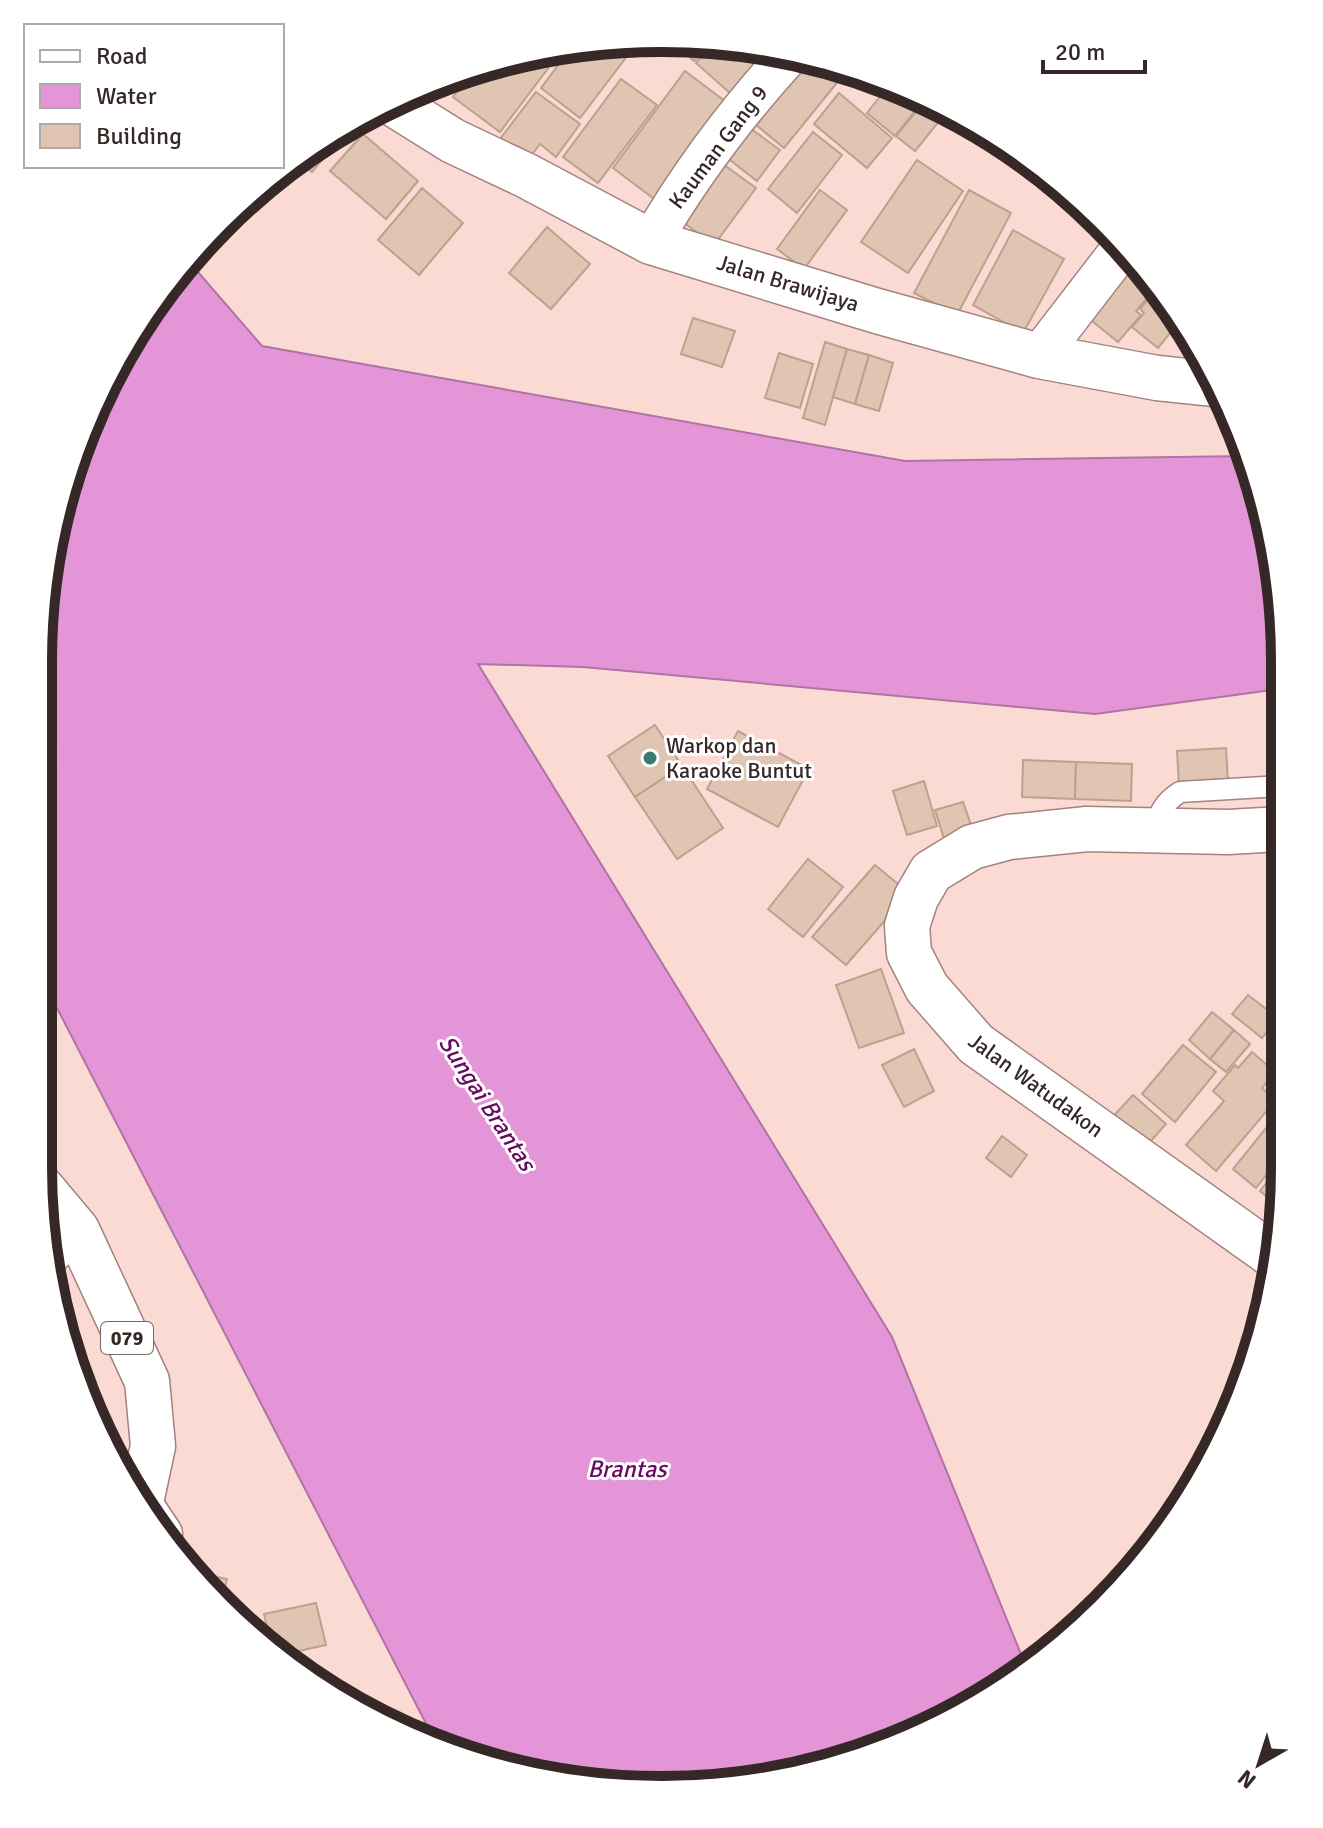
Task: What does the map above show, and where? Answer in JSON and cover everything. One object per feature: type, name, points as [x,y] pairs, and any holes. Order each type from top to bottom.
[{"type":"main road","name":"Jalan Brawijaya","points":[[403,110],[453,141],[527,176],[651,242],[877,311],[1039,356],[1157,378],[1203,383]]},
{"type":"main road","name":"Jalan Watudakon","points":[[1265,1250],[976,1044],[927,988],[909,953],[907,926],[916,898],[931,872],[972,847],[1009,837],[1087,829],[1154,832],[1271,829]]},
{"type":"main road","name":"079","points":[[54,1221],[63,1242],[147,1381],[153,1446],[149,1496]]},
{"type":"street","name":"Kauman Gang 9","points":[[651,242],[673,204],[774,63]]},
{"type":"street","points":[[1039,356],[1116,256]]},
{"type":"lane","points":[[1154,832],[1160,811],[1168,800],[1180,792],[1271,787]]},
{"type":"water","name":"Brantas","points":[[195,269],[262,346],[905,461],[1235,456],[1250,504],[1266,582],[1271,690],[1095,714],[583,667],[478,664],[892,1337],[1022,1657],[966,1694],[895,1730],[857,1744],[780,1764],[741,1771],[662,1776],[582,1771],[543,1764],[466,1744],[430,1731],[52,1003],[52,662],[57,582],[64,543],[84,466],[115,392],[155,323]]},
{"type":"building","points":[[630,53],[580,118],[541,88],[561,61]]},
{"type":"building","points":[[685,53],[701,53],[694,61]]},
{"type":"building","points":[[704,53],[773,63],[739,101],[696,63]]},
{"type":"building","points":[[553,62],[500,132],[453,97],[466,84]]},
{"type":"building","points":[[785,65],[840,79],[784,148],[744,115]]},
{"type":"building","points":[[685,71],[734,108],[661,204],[613,168]]},
{"type":"building","points":[[621,79],[657,105],[598,183],[563,157]]},
{"type":"building","points":[[536,92],[580,124],[556,157],[540,144],[524,165],[496,144]]},
{"type":"building","points":[[839,93],[892,138],[867,168],[814,124]]},
{"type":"building","points":[[883,93],[917,109],[895,136],[867,113]]},
{"type":"building","points":[[918,109],[940,120],[915,151],[896,136]]},
{"type":"building","points":[[743,123],[780,150],[757,181],[721,153]]},
{"type":"building","points":[[813,132],[842,155],[797,213],[768,189]]},
{"type":"building","points":[[363,134],[418,181],[386,219],[330,171]]},
{"type":"building","points":[[330,151],[312,172],[306,167]]},
{"type":"building","points":[[716,159],[756,188],[714,245],[675,216]]},
{"type":"building","points":[[917,160],[963,191],[908,273],[861,242]]},
{"type":"building","points":[[422,188],[463,223],[419,275],[378,240]]},
{"type":"building","points":[[820,190],[847,210],[804,269],[777,249]]},
{"type":"building","points":[[969,190],[1011,213],[957,315],[914,293]]},
{"type":"building","points":[[547,227],[590,264],[551,309],[509,273]]},
{"type":"building","points":[[1013,230],[1064,259],[1023,333],[973,305]]},
{"type":"building","points":[[1126,267],[1149,296],[1136,311],[1141,315],[1118,342],[1086,316]]},
{"type":"building","points":[[1150,297],[1172,330],[1158,348],[1132,327],[1144,313],[1140,309]]},
{"type":"building","points":[[693,318],[735,331],[722,367],[681,354]]},
{"type":"building","points":[[825,342],[847,349],[825,425],[803,418]]},
{"type":"building","points":[[847,349],[869,355],[855,404],[833,397]]},
{"type":"building","points":[[779,353],[813,364],[800,408],[765,398]]},
{"type":"building","points":[[869,355],[893,363],[879,411],[855,404]]},
{"type":"building","points":[[655,725],[682,766],[635,797],[608,756]]},
{"type":"building","points":[[738,731],[809,769],[778,827],[707,789]]},
{"type":"building","points":[[1226,748],[1228,782],[1179,785],[1177,751]]},
{"type":"building","points":[[1023,760],[1076,762],[1075,799],[1022,797]]},
{"type":"building","points":[[1076,762],[1132,764],[1131,801],[1075,799]]},
{"type":"building","points":[[682,766],[723,828],[677,859],[635,797]]},
{"type":"building","points":[[924,781],[937,826],[907,835],[893,791]]},
{"type":"building","points":[[963,802],[976,839],[947,848],[935,810]]},
{"type":"building","points":[[808,859],[843,887],[803,937],[768,909]]},
{"type":"building","points":[[875,865],[909,893],[846,965],[812,937]]},
{"type":"building","points":[[881,969],[904,1033],[859,1048],[836,985]]},
{"type":"building","points":[[1248,995],[1271,1013],[1271,1027],[1262,1038],[1232,1014]]},
{"type":"building","points":[[1212,1012],[1234,1030],[1210,1059],[1189,1040]]},
{"type":"building","points":[[1234,1030],[1250,1044],[1226,1072],[1210,1059]]},
{"type":"building","points":[[1183,1045],[1216,1072],[1175,1122],[1142,1094]]},
{"type":"building","points":[[914,1049],[934,1091],[904,1107],[882,1065]]},
{"type":"building","points":[[1252,1052],[1271,1069],[1271,1077],[1262,1088],[1271,1096],[1271,1106],[1216,1171],[1186,1145],[1224,1101],[1213,1091],[1235,1065],[1238,1068]]},
{"type":"building","points":[[1133,1095],[1166,1124],[1141,1152],[1108,1122]]},
{"type":"building","points":[[1271,1122],[1271,1169],[1256,1188],[1233,1169]]},
{"type":"building","points":[[1002,1136],[1027,1155],[1011,1177],[986,1158]]},
{"type":"building","points":[[1271,1177],[1270,1199],[1260,1191]]},
{"type":"building","points":[[210,1575],[227,1579],[224,1590]]},
{"type":"building","points":[[316,1603],[326,1645],[293,1652],[268,1632],[264,1614]]},
{"type":"place","name":"Warkop dan Karaoke Buntut","points":[[650,758]]},
{"type":"water label","name":"Sungai Brantas","points":[[487,1103]]}]
